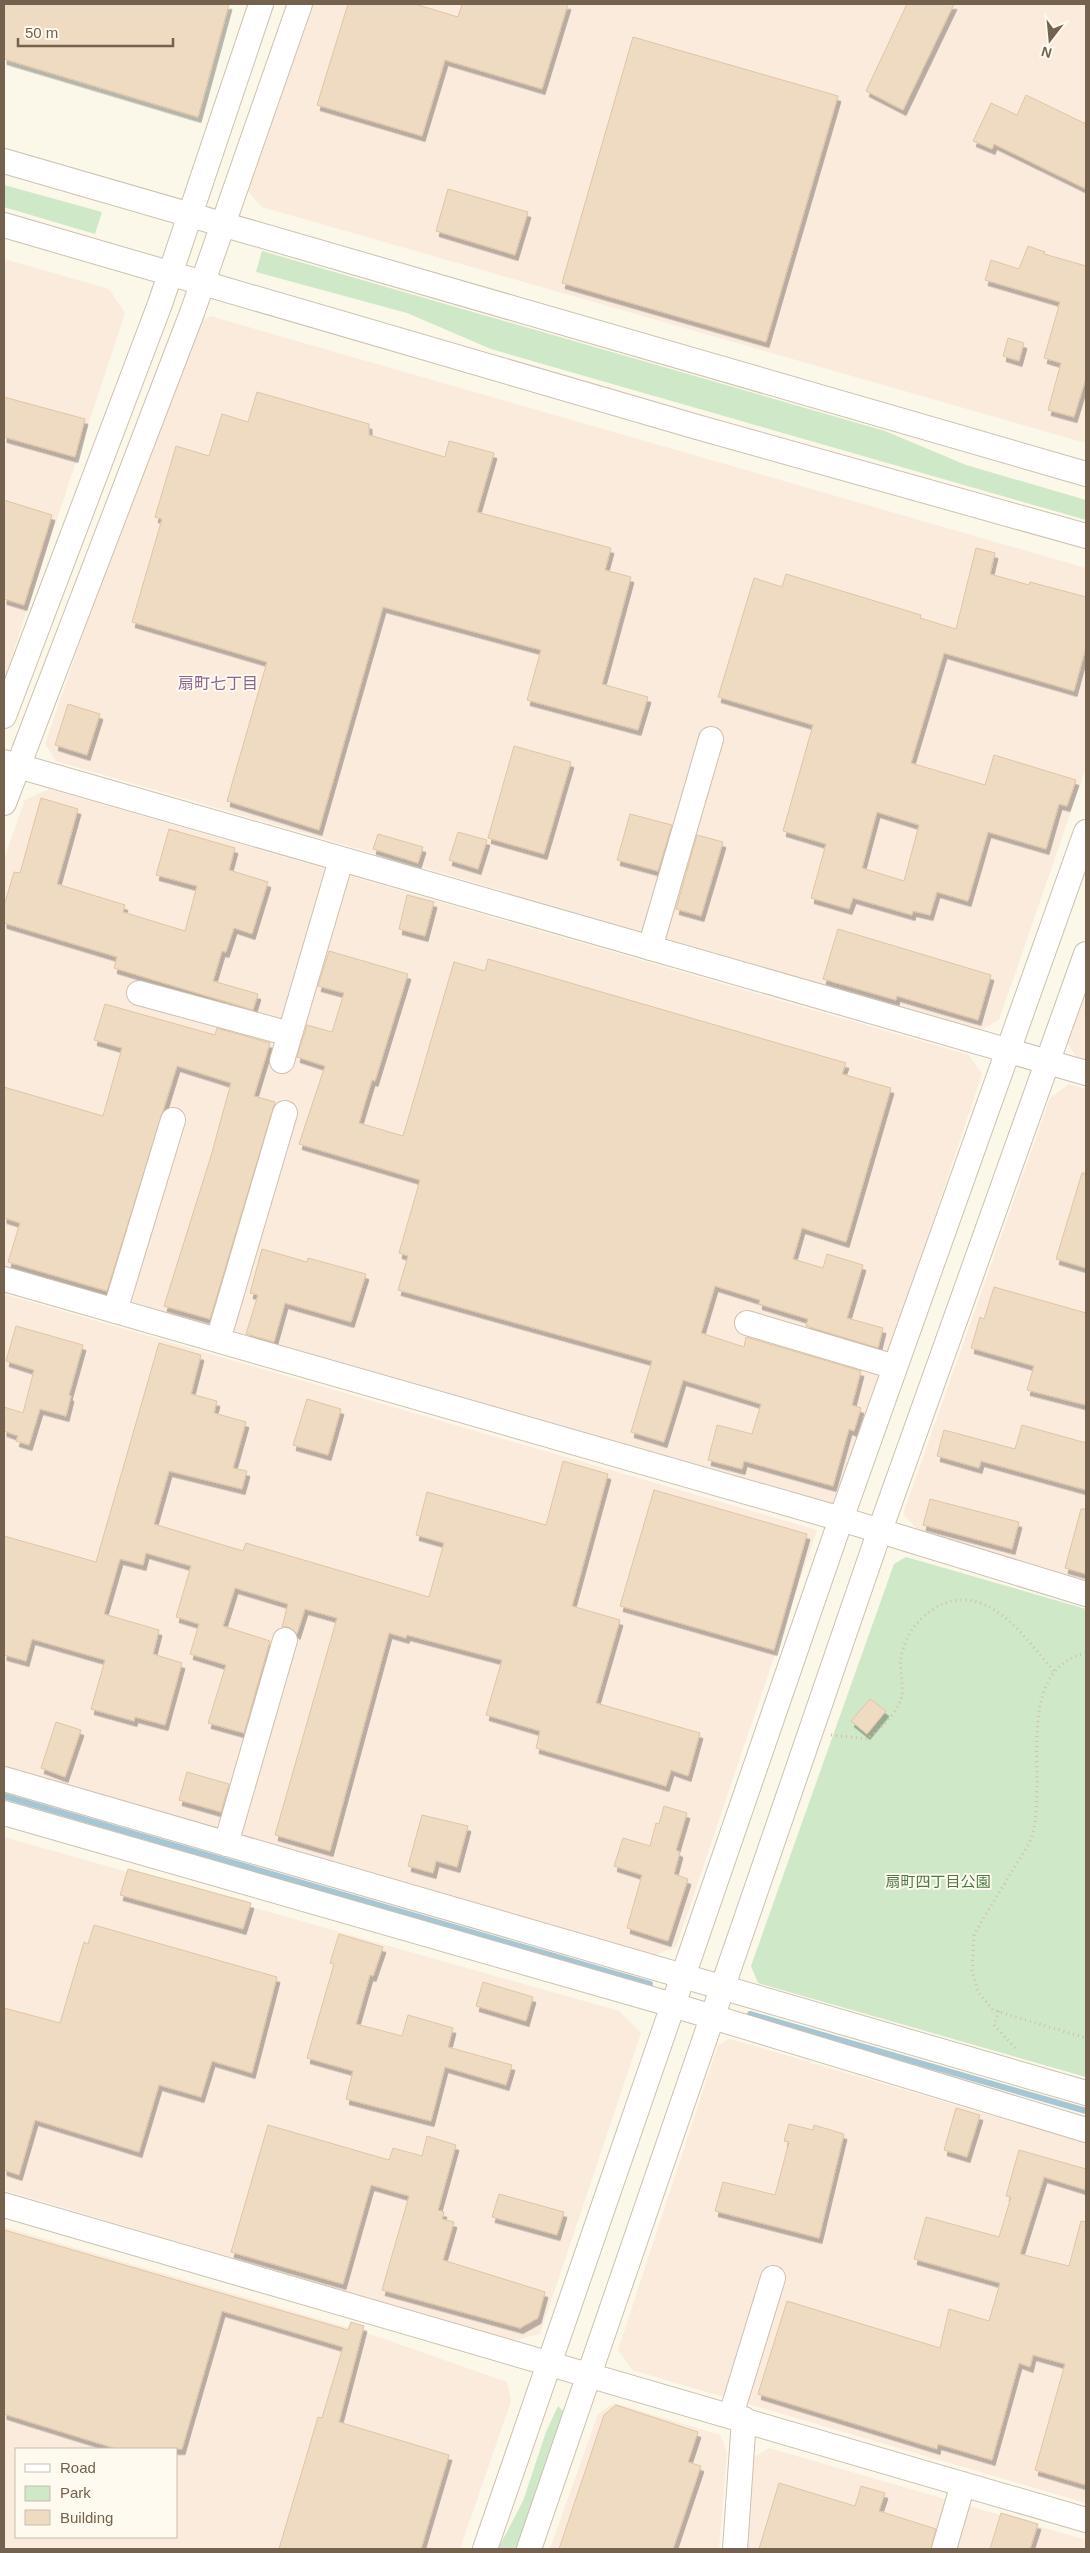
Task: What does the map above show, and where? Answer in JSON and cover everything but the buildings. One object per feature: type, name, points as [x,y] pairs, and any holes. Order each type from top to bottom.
[{"type":"street","points":[[4,716],[171,272],[261,4]]},
{"type":"street","points":[[4,804],[10,763],[202,281],[300,4]]},
{"type":"street","points":[[4,161],[1086,474]]},
{"type":"street","points":[[4,225],[202,281],[697,427],[1086,536]]},
{"type":"street","points":[[650,948],[711,739]]},
{"type":"street","points":[[10,763],[341,860],[1086,1073]]},
{"type":"street","points":[[486,2549],[841,1520],[1007,1049],[1086,832]]},
{"type":"street","points":[[282,1061],[341,860]]},
{"type":"street","points":[[529,2549],[879,1533],[1086,954]]},
{"type":"street","points":[[139,993],[290,1034]]},
{"type":"street","points":[[218,1340],[284,1113]]},
{"type":"street","points":[[115,1310],[173,1120]]},
{"type":"street","points":[[4,1279],[841,1520],[1086,1594]]},
{"type":"street","points":[[747,1323],[895,1367]]},
{"type":"street","points":[[226,1844],[285,1640]]},
{"type":"street","points":[[4,1780],[1086,2093]]},
{"type":"street","points":[[4,1813],[673,2005],[1086,2130]]},
{"type":"street","points":[[4,2205],[550,2366],[738,2417],[1086,2520]]},
{"type":"street","points":[[734,2549],[738,2417],[773,2278]]},
{"type":"street","points":[[944,2549],[963,2484]]},
{"type":"path","points":[[828,1735],[867,1739],[879,1730],[895,1710],[902,1694],[901,1658],[909,1632],[926,1614],[942,1604],[962,1600],[981,1602],[1001,1613],[1054,1671]]},
{"type":"path","points":[[1086,1653],[1069,1657],[1054,1671],[1045,1687],[1040,1706],[1037,1737],[1037,1817],[1030,1841],[974,1935],[972,1971],[978,1992],[993,2010],[1086,2038]]},
{"type":"path","points":[[999,2011],[994,2026],[1017,2050],[1016,2057]]},
{"type":"shaded area","points":[[303,4],[1086,4],[1086,443],[262,207],[240,182]]},
{"type":"shaded area","points":[[4,259],[109,289],[125,313],[4,680]]},
{"type":"shaded area","points":[[210,316],[1086,568],[1086,768],[999,1020],[981,1030],[56,761],[45,744],[187,332]]},
{"type":"shaded area","points":[[49,789],[969,1055],[982,1074],[839,1505],[4,1268],[4,859],[25,800]]},
{"type":"shaded area","points":[[1086,986],[1086,1061],[1077,1059],[1066,1040]]},
{"type":"shaded area","points":[[1069,1084],[1086,1089],[1086,1580],[920,1532],[903,1514],[1050,1098]]},
{"type":"shaded area","points":[[4,1294],[817,1530],[676,1947],[655,1955],[4,1768]]},
{"type":"shaded area","points":[[4,1837],[619,2011],[641,2033],[540,2334],[511,2341],[4,2190]]},
{"type":"shaded area","points":[[730,2039],[1086,2143],[1086,2503],[632,2370],[618,2350],[718,2045]]},
{"type":"shaded area","points":[[4,2227],[367,2333],[507,2382],[511,2401],[460,2549],[4,2549]]},
{"type":"shaded area","points":[[614,2403],[720,2435],[727,2452],[719,2549],[550,2549],[598,2414]]},
{"type":"shaded area","points":[[769,2448],[1086,2540],[1086,2549],[745,2549],[753,2458]]},
{"type":"green space","points":[[4,185],[102,212],[95,234],[4,207]]},
{"type":"green space","points":[[262,251],[885,431],[966,465],[1086,500],[1086,520],[491,349],[407,313],[256,272]]},
{"type":"green space","name":"扇町四丁目公園","points":[[906,1557],[1086,1609],[1086,2077],[758,1983],[751,1966],[894,1564]]},
{"type":"green space","points":[[558,2406],[565,2413],[518,2549],[498,2549],[523,2501],[546,2432]]},
{"type":"waterway","points":[[4,1796],[650,1984]]},
{"type":"waterway","points":[[750,2014],[1086,2111]]},
{"type":"district","name":"扇町七丁目","points":[[218,683]]}]
